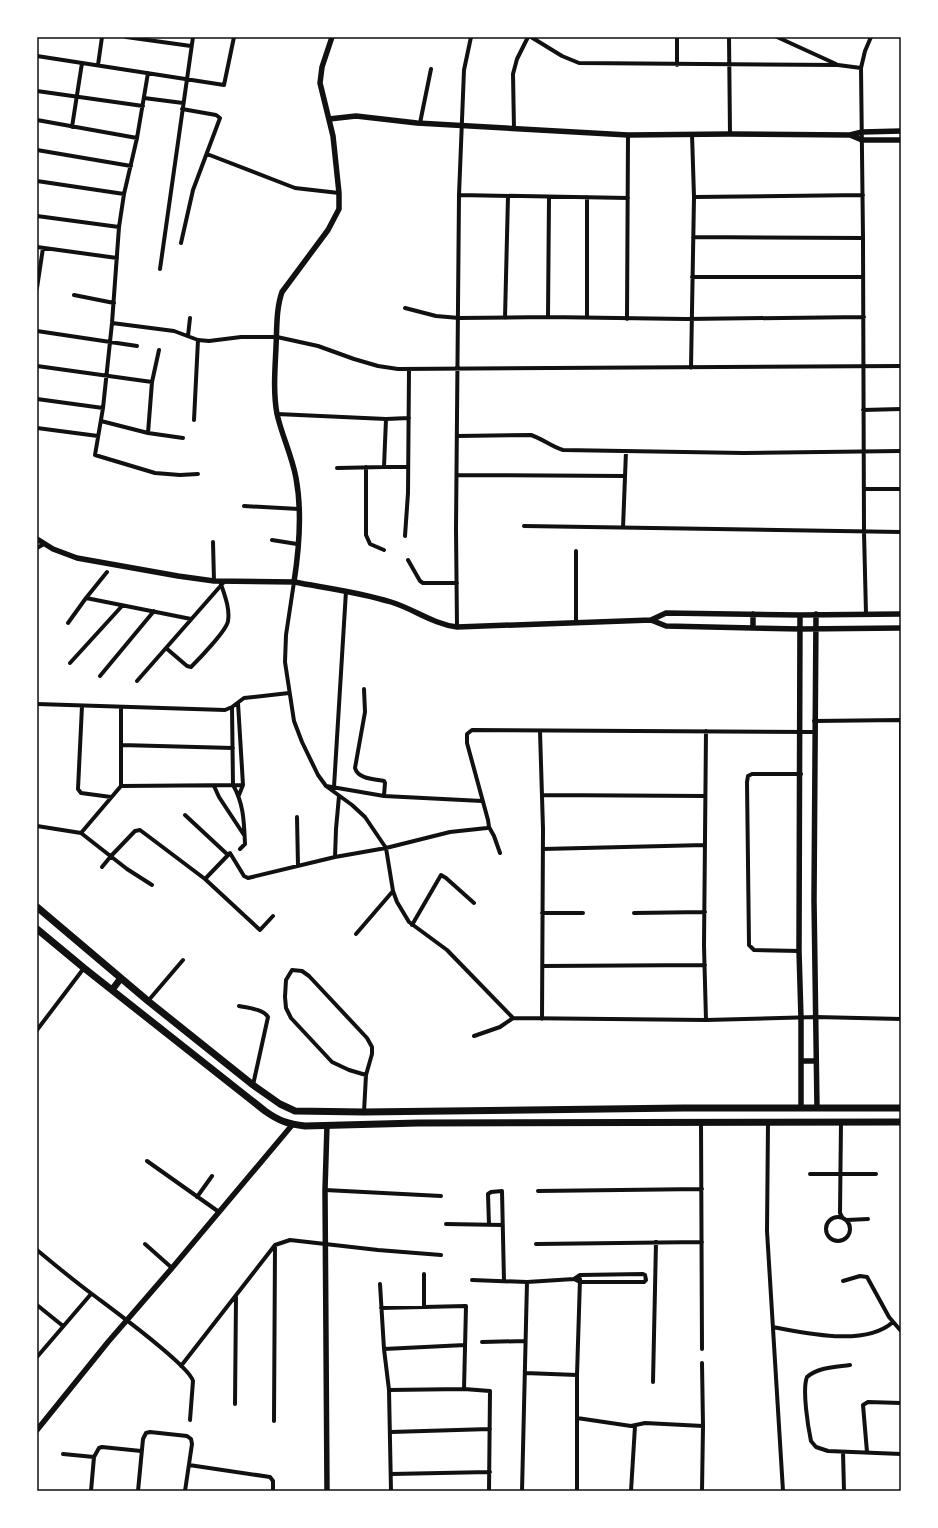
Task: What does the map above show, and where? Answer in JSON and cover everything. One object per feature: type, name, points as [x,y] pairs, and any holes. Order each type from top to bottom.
[{"type":"main road","points":[[37,907],[148,1001],[253,1085],[280,1104],[294,1111],[364,1112],[587,1108],[901,1108]]},
{"type":"main road","points":[[37,929],[265,1111],[276,1119],[293,1124],[305,1126],[418,1123],[901,1122]]},
{"type":"main road","points":[[112,990],[122,978]]},
{"type":"main road","points":[[587,1108],[588,1122]]},
{"type":"street","points":[[98,65],[102,37]]},
{"type":"street","points":[[126,37],[162,40],[191,46]]},
{"type":"street","points":[[160,269],[193,37]]},
{"type":"street","points":[[37,56],[224,85],[234,37]]},
{"type":"street","points":[[332,37],[320,78],[321,88],[333,136],[339,193],[339,209],[334,221],[282,292],[279,300],[277,315],[275,376],[277,414],[296,479],[299,509],[294,582],[284,650],[294,721],[302,742],[318,775],[326,786],[352,805],[365,817],[386,848],[393,891],[402,912],[412,925],[447,950],[512,1018]]},
{"type":"street","points":[[458,627],[456,583],[459,196],[464,70],[471,37]]},
{"type":"street","points":[[514,130],[514,74],[517,58],[529,37],[579,64],[838,65],[861,68]]},
{"type":"street","points":[[676,37],[677,65]]},
{"type":"street","points":[[730,37],[730,134]]},
{"type":"street","points":[[777,37],[838,65]]},
{"type":"street","points":[[866,614],[864,532],[864,317],[861,68],[865,51],[871,37]]},
{"type":"street","points":[[72,127],[82,63]]},
{"type":"street","points":[[420,123],[431,69]]},
{"type":"street","points":[[148,73],[137,138],[124,194],[119,227],[112,323],[103,408],[95,455],[155,473],[180,475],[198,474]]},
{"type":"street","points":[[37,91],[143,106]]},
{"type":"street","points":[[144,98],[183,103]]},
{"type":"street","points":[[181,243],[193,190],[220,121],[219,116],[182,110]]},
{"type":"street","points":[[329,119],[356,116],[420,123],[514,130],[628,136],[692,134],[850,135],[862,132],[901,131]]},
{"type":"street","points":[[37,120],[137,138]]},
{"type":"street","points":[[691,368],[694,197],[692,134]]},
{"type":"street","points":[[850,135],[862,140],[901,140]]},
{"type":"street","points":[[627,319],[628,136]]},
{"type":"street","points":[[37,150],[131,166]]},
{"type":"street","points":[[206,154],[295,188],[339,193]]},
{"type":"street","points":[[37,181],[124,194]]},
{"type":"street","points":[[694,197],[863,194]]},
{"type":"street","points":[[459,196],[628,198]]},
{"type":"street","points":[[505,318],[508,196]]},
{"type":"street","points":[[548,317],[549,197]]},
{"type":"street","points":[[587,197],[587,318]]},
{"type":"street","points":[[37,216],[119,227]]},
{"type":"street","points":[[693,237],[863,238]]},
{"type":"street","points":[[37,247],[117,258]]},
{"type":"street","points":[[37,288],[43,248]]},
{"type":"street","points":[[692,277],[863,277]]},
{"type":"street","points":[[74,295],[114,303]]},
{"type":"street","points":[[405,308],[436,316],[459,318],[548,317],[627,319],[864,317]]},
{"type":"street","points":[[188,336],[190,318]]},
{"type":"street","points":[[112,323],[174,331],[198,340],[215,341],[234,337],[276,337],[318,346],[378,366],[409,369],[901,366]]},
{"type":"street","points":[[37,332],[136,346]]},
{"type":"street","points":[[194,420],[198,340]]},
{"type":"street","points":[[148,433],[152,382],[159,350]]},
{"type":"street","points":[[37,366],[152,382]]},
{"type":"street","points":[[405,536],[408,467],[409,369]]},
{"type":"street","points":[[37,399],[103,408]]},
{"type":"street","points":[[863,410],[901,409]]},
{"type":"street","points":[[277,414],[386,419],[409,418]]},
{"type":"street","points":[[384,467],[386,419]]},
{"type":"street","points":[[101,421],[148,433],[183,438]]},
{"type":"street","points":[[37,428],[98,436]]},
{"type":"street","points":[[457,436],[523,434],[539,438],[555,448],[563,450],[901,452]]},
{"type":"street","points":[[623,528],[626,451]]},
{"type":"street","points":[[366,467],[367,541],[370,544],[384,550]]},
{"type":"street","points":[[337,468],[408,467]]},
{"type":"street","points":[[457,475],[625,476]]},
{"type":"street","points":[[864,489],[901,489]]},
{"type":"street","points":[[244,506],[299,509]]},
{"type":"street","points":[[524,526],[901,532]]},
{"type":"street","points":[[37,539],[53,549],[85,560],[223,583],[294,582],[346,591],[392,602],[431,620],[458,627],[651,620],[666,626],[800,629],[901,628]]},
{"type":"street","points":[[272,540],[297,544]]},
{"type":"street","points":[[213,542],[214,581]]},
{"type":"street","points":[[37,548],[44,544]]},
{"type":"street","points":[[576,551],[576,622]]},
{"type":"street","points":[[408,560],[420,581],[423,583],[456,583]]},
{"type":"street","points":[[68,623],[107,572]]},
{"type":"street","points":[[138,681],[191,618],[223,583]]},
{"type":"street","points":[[166,648],[189,667],[193,665],[224,629],[228,620],[223,583]]},
{"type":"street","points":[[334,787],[346,591]]},
{"type":"street","points":[[86,598],[191,618]]},
{"type":"street","points":[[70,663],[122,606]]},
{"type":"street","points":[[100,676],[154,611]]},
{"type":"street","points":[[651,620],[666,613],[800,615],[901,614]]},
{"type":"street","points":[[753,614],[753,628]]},
{"type":"street","points":[[816,614],[814,721],[814,951],[817,1108]]},
{"type":"street","points":[[800,615],[801,774],[799,951],[801,1108]]},
{"type":"street","points":[[364,689],[365,712],[355,768],[356,772],[360,776],[384,781],[384,796]]},
{"type":"street","points":[[37,704],[224,710],[232,707],[244,698],[289,693]]},
{"type":"street","points":[[238,703],[242,786],[239,795]]},
{"type":"street","points":[[82,706],[78,789],[81,793],[111,797]]},
{"type":"street","points":[[81,833],[121,786],[121,706]]},
{"type":"street","points":[[232,707],[233,786],[239,795],[243,809],[245,844],[240,849]]},
{"type":"street","points":[[474,1036],[500,1027],[512,1018],[706,1020],[816,1017],[901,1020],[901,720],[814,721]]},
{"type":"street","points":[[500,854],[494,836],[489,827],[467,743],[467,734],[472,730],[814,732]]},
{"type":"street","points":[[540,731],[543,848],[542,1019]]},
{"type":"street","points":[[706,731],[706,1020]]},
{"type":"street","points":[[121,745],[233,748]]},
{"type":"street","points":[[799,951],[754,950],[749,945],[747,782],[748,776],[752,774],[801,774]]},
{"type":"street","points":[[121,786],[242,786]]},
{"type":"street","points":[[214,786],[219,797],[244,835]]},
{"type":"street","points":[[326,786],[384,796],[482,801]]},
{"type":"street","points":[[542,795],[705,796]]},
{"type":"street","points":[[335,857],[339,796]]},
{"type":"street","points":[[185,815],[229,854],[246,878],[335,857],[386,848],[450,832],[484,829],[489,827]]},
{"type":"street","points":[[297,817],[298,866]]},
{"type":"street","points":[[37,826],[81,833],[127,869],[152,885]]},
{"type":"street","points":[[102,867],[135,831],[140,830],[204,879],[260,930],[273,916]]},
{"type":"street","points":[[543,848],[705,845]]},
{"type":"street","points":[[204,879],[229,854]]},
{"type":"street","points":[[412,925],[441,875],[474,903]]},
{"type":"street","points":[[356,934],[393,891]]},
{"type":"street","points":[[542,912],[584,913]]},
{"type":"street","points":[[634,913],[705,912]]},
{"type":"street","points":[[148,1001],[183,960]]},
{"type":"street","points":[[542,966],[705,966]]},
{"type":"street","points":[[37,1030],[84,968]]},
{"type":"street","points":[[364,1112],[363,1099],[372,1047],[367,1038],[310,976],[302,971],[292,970],[286,980],[284,997],[286,1008],[291,1018],[332,1062],[348,1070],[366,1075]]},
{"type":"street","points":[[239,1006],[262,1011],[268,1017],[253,1085]]},
{"type":"street","points":[[801,1061],[816,1061]]},
{"type":"street","points":[[701,1122],[702,1349]]},
{"type":"street","points":[[768,1122],[767,1231],[783,1491]]},
{"type":"street","points":[[841,1122],[840,1213],[842,1217]]},
{"type":"street","points":[[37,1430],[126,1319],[172,1268],[293,1124]]},
{"type":"street","points":[[327,1125],[325,1190],[327,1491]]},
{"type":"street","points":[[147,1161],[219,1212]]},
{"type":"street","points":[[810,1174],[876,1174]]},
{"type":"street","points":[[197,1196],[212,1176]]},
{"type":"street","points":[[538,1191],[702,1189]]},
{"type":"street","points":[[325,1190],[441,1196]]},
{"type":"street","points":[[489,1225],[489,1193],[500,1191],[503,1192],[504,1281]]},
{"type":"street","points":[[842,1217],[847,1220],[851,1230],[849,1235],[842,1241],[832,1240],[826,1231],[827,1223],[832,1218],[842,1217]]},
{"type":"street","points":[[847,1220],[868,1219]]},
{"type":"street","points":[[446,1224],[503,1225]]},
{"type":"street","points":[[182,1366],[275,1246],[283,1242],[290,1240],[441,1255]]},
{"type":"street","points":[[654,1382],[656,1242]]},
{"type":"street","points":[[536,1244],[702,1242]]},
{"type":"street","points":[[145,1244],[172,1268]]},
{"type":"street","points":[[274,1421],[275,1246]]},
{"type":"street","points":[[37,1250],[91,1294],[126,1319],[182,1366],[192,1379],[190,1420]]},
{"type":"street","points":[[424,1274],[424,1307]]},
{"type":"street","points":[[472,1280],[527,1282],[574,1279],[580,1275],[643,1274],[645,1275],[646,1280],[644,1282],[580,1282],[574,1279]]},
{"type":"street","points":[[577,1491],[577,1375],[580,1275]]},
{"type":"street","points":[[843,1281],[860,1276],[867,1277],[893,1322],[901,1331]]},
{"type":"street","points":[[522,1491],[527,1282]]},
{"type":"street","points":[[380,1284],[384,1349],[389,1390],[391,1491]]},
{"type":"street","points":[[38,1356],[91,1294]]},
{"type":"street","points":[[235,1404],[236,1296]]},
{"type":"street","points":[[37,1305],[63,1326]]},
{"type":"street","points":[[381,1308],[466,1306],[464,1389]]},
{"type":"street","points":[[773,1327],[820,1335],[854,1336],[874,1332],[893,1322]]},
{"type":"street","points":[[482,1342],[525,1341]]},
{"type":"street","points":[[384,1349],[465,1345]]},
{"type":"street","points":[[702,1363],[702,1491]]},
{"type":"street","points":[[850,1365],[816,1371],[807,1377],[805,1385],[811,1441],[820,1449],[843,1452],[901,1454]]},
{"type":"street","points":[[525,1373],[577,1375]]},
{"type":"street","points":[[389,1390],[464,1389],[487,1390],[490,1392],[489,1491]]},
{"type":"street","points":[[867,1452],[863,1405],[868,1402],[901,1403]]},
{"type":"street","points":[[577,1418],[635,1426],[643,1423],[703,1426]]},
{"type":"street","points":[[631,1491],[635,1426]]},
{"type":"street","points":[[391,1432],[490,1429]]},
{"type":"street","points":[[138,1491],[141,1451],[144,1435],[150,1432],[187,1436],[191,1439],[192,1444],[185,1491]]},
{"type":"street","points":[[91,1491],[94,1457],[97,1450],[102,1447],[141,1451]]},
{"type":"street","points":[[843,1452],[844,1491]]},
{"type":"street","points":[[63,1454],[94,1457]]},
{"type":"street","points":[[189,1465],[270,1477],[273,1481],[273,1491]]},
{"type":"street","points":[[391,1474],[490,1472]]}]
